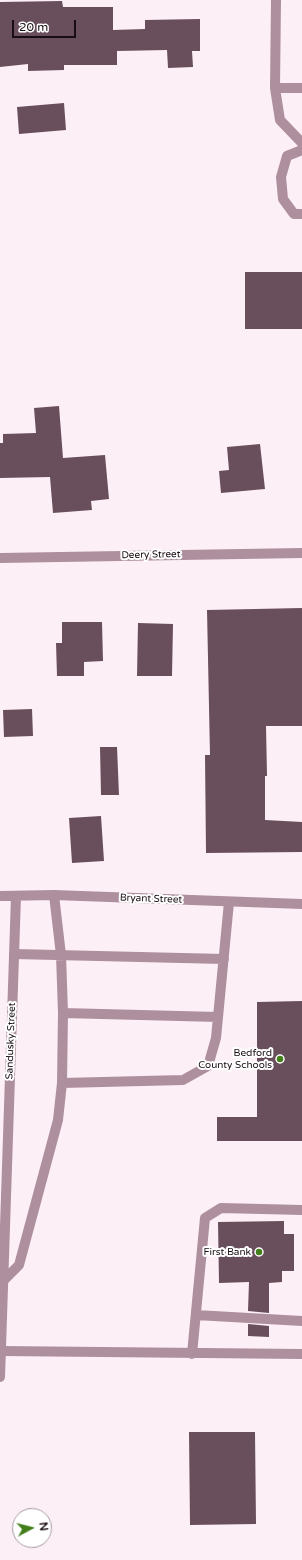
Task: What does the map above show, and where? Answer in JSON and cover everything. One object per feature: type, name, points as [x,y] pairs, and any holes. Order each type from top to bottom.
[{"type":"street","points":[[276,0],[275,88],[280,120],[302,143]]},
{"type":"street","points":[[275,88],[302,88]]},
{"type":"street","points":[[302,150],[287,156],[281,177],[284,199],[294,214],[302,214]]},
{"type":"street","name":"Deery Street","points":[[0,558],[302,553]]},
{"type":"street","points":[[3,1281],[19,1265],[58,1120],[62,1083],[63,1013],[61,955],[54,895]]},
{"type":"street","name":"Bryant Street","points":[[0,896],[54,895],[302,904]]},
{"type":"street","name":"Sandusky Street","points":[[0,1377],[16,896]]},
{"type":"street","points":[[62,1083],[183,1080],[208,1066],[216,1038],[229,902]]},
{"type":"street","points":[[14,954],[224,959]]},
{"type":"street","points":[[63,1013],[218,1017]]},
{"type":"street","points":[[192,1354],[206,1218],[221,1208],[302,1210]]},
{"type":"street","points":[[196,1315],[302,1321]]},
{"type":"street","points":[[1,1351],[302,1354]]},
{"type":"building","points":[[62,1],[63,7],[113,7],[113,30],[145,29],[145,20],[200,19],[200,51],[192,51],[193,67],[168,68],[167,50],[117,51],[117,65],[64,65],[64,70],[28,71],[28,64],[0,67],[0,2]]},
{"type":"building","points":[[64,103],[66,130],[19,134],[17,107]]},
{"type":"building","points":[[245,272],[302,272],[302,329],[245,329]]},
{"type":"building","points":[[59,406],[63,458],[105,455],[109,499],[91,501],[92,510],[53,513],[50,477],[0,478],[0,443],[3,443],[3,434],[36,433],[34,408]]},
{"type":"building","points":[[260,444],[265,489],[221,493],[219,471],[229,470],[227,447]]},
{"type":"building","points":[[302,608],[302,726],[266,726],[267,776],[265,776],[265,820],[302,822],[302,852],[206,853],[205,755],[210,755],[207,610]]},
{"type":"building","points":[[62,622],[102,622],[103,661],[84,662],[84,676],[57,676],[56,643],[62,643]]},
{"type":"building","points":[[138,623],[173,624],[172,676],[137,676]]},
{"type":"building","points":[[32,709],[33,736],[4,737],[3,710]]},
{"type":"building","points":[[100,747],[117,747],[119,795],[101,795]]},
{"type":"building","points":[[101,816],[104,861],[72,863],[69,818]]},
{"type":"building","name":"Bedford County Schools","points":[[302,1001],[302,1141],[217,1141],[217,1117],[257,1117],[257,1002]]},
{"type":"building","points":[[284,1221],[284,1234],[294,1234],[294,1271],[282,1271],[282,1282],[269,1283],[269,1313],[248,1311],[249,1282],[219,1283],[218,1222]]},
{"type":"building","points":[[248,1324],[269,1326],[269,1337],[248,1336]]},
{"type":"building","points":[[189,1432],[255,1432],[256,1524],[190,1525]]},
{"type":"place","name":"Bedford County Schools","points":[[280,1059]]},
{"type":"place","name":"First Bank","points":[[259,1252]]}]
